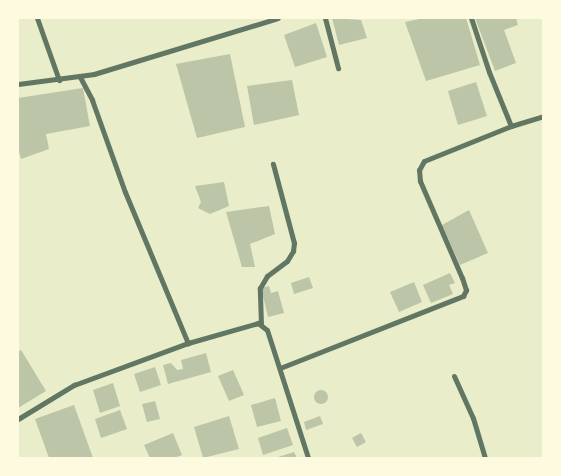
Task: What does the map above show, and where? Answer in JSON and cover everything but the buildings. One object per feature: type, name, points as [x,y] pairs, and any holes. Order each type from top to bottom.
[{"type":"street","points":[[37,18],[60,80]]},
{"type":"street","points":[[18,84],[80,77],[184,48],[278,18]]},
{"type":"street","points":[[325,18],[338,68]]},
{"type":"street","points":[[471,18],[489,72],[511,126]]},
{"type":"street","points":[[80,77],[92,100],[126,192],[188,343]]},
{"type":"street","points":[[280,368],[463,296],[466,290],[462,278],[420,181],[420,164],[511,126],[544,116]]},
{"type":"street","points":[[273,164],[294,242],[293,251],[287,261],[267,276],[260,288],[261,324],[267,330],[308,458]]},
{"type":"street","points":[[18,419],[74,385],[188,343],[252,324],[261,324]]},
{"type":"street","points":[[454,376],[474,418],[485,458]]}]
